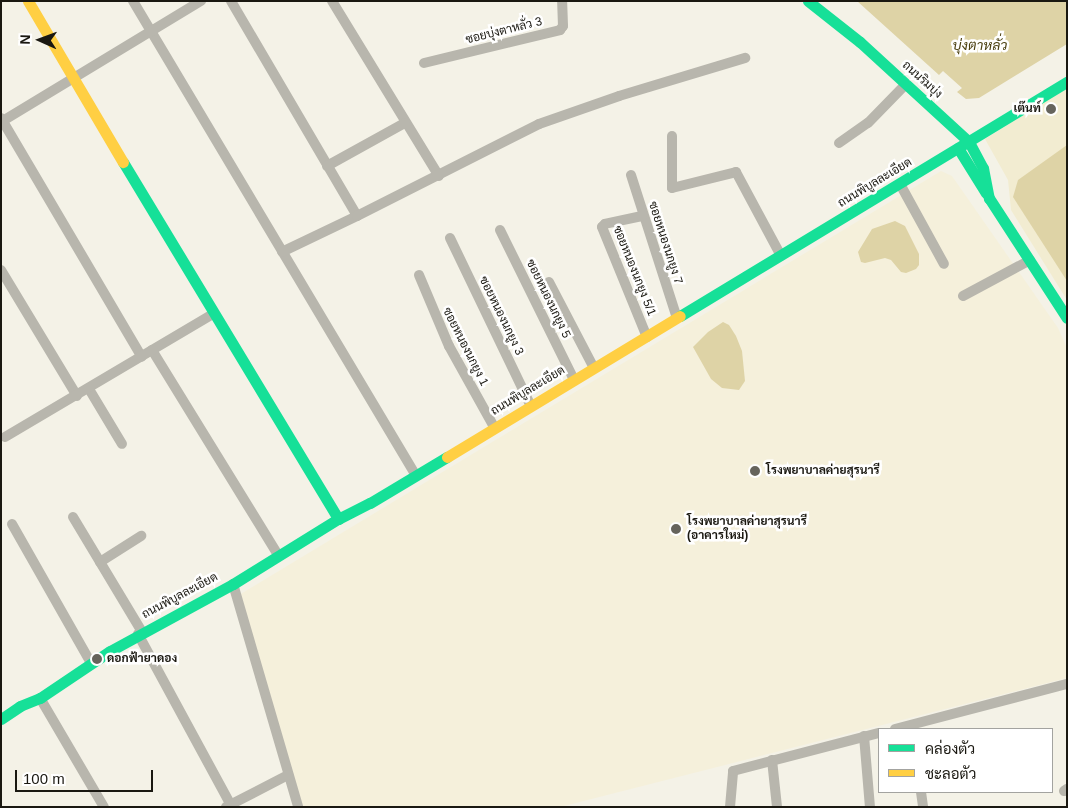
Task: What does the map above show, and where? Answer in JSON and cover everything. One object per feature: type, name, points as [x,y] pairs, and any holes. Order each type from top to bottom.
[{"type":"main road","points":[[28,1],[213,314],[338,519]]},
{"type":"main road","name":"ถนนริมบุ่ง","points":[[808,1],[860,42],[969,142],[983,168],[989,198]]},
{"type":"main road","name":"ถนนพิบูลละเอียด","points":[[1,719],[20,706],[40,698],[91,663],[140,633],[233,584],[338,519],[370,503],[414,474],[647,337],[1067,82]]},
{"type":"main road","name":"ถนนริมบุ่ง","points":[[958,148],[1067,318]]},
{"type":"street","points":[[134,1],[414,474]]},
{"type":"street","points":[[142,357],[2,120],[201,1]]},
{"type":"street","points":[[231,1],[357,216]]},
{"type":"street","points":[[332,1],[439,176]]},
{"type":"street","name":"ซอยบุ่งตาหลั่ว 3","points":[[424,63],[560,30],[563,26],[562,1]]},
{"type":"street","points":[[282,252],[439,176],[539,124],[619,96],[745,58]]},
{"type":"street","points":[[839,143],[868,123],[906,84]]},
{"type":"street","points":[[327,166],[405,123]]},
{"type":"street","points":[[672,136],[672,188],[736,172],[781,256]]},
{"type":"street","name":"ซอยหนองนกยูง 7","points":[[631,175],[642,216],[677,318]]},
{"type":"street","points":[[900,184],[944,264]]},
{"type":"street","name":"ซอยหนองนกยูง 5/1","points":[[642,216],[605,224],[602,227],[647,337]]},
{"type":"street","name":"ซอยหนองนกยูง 5","points":[[500,230],[574,380]]},
{"type":"street","name":"ซอยหนองนกยูง 3","points":[[450,238],[531,406]]},
{"type":"street","points":[[963,296],[1030,260]]},
{"type":"street","points":[[1,270],[77,396]]},
{"type":"street","name":"ซอยหนองนกยูง 1","points":[[419,275],[449,346],[494,428]]},
{"type":"street","points":[[549,282],[594,368]]},
{"type":"street","points":[[3,436],[77,396],[213,314]]},
{"type":"street","points":[[152,350],[278,555]]},
{"type":"street","points":[[89,389],[122,444]]},
{"type":"street","points":[[73,517],[140,633],[230,806],[288,775]]},
{"type":"street","points":[[12,524],[91,663]]},
{"type":"street","points":[[100,562],[142,536]]},
{"type":"street","points":[[233,584],[298,807]]},
{"type":"street","points":[[908,728],[1067,684]]},
{"type":"street","points":[[40,698],[104,807]]},
{"type":"street","points":[[730,807],[733,771],[878,733]]},
{"type":"street","points":[[864,736],[874,787],[870,807]]},
{"type":"street","points":[[772,760],[776,807]]},
{"type":"street","points":[[921,793],[923,807]]},
{"type":"shaded area","points":[[1067,88],[1067,300],[1011,210],[1008,180],[985,139]]},
{"type":"shaded area","name":"โรงพยาบาลค่ายสุรนารี","points":[[941,171],[952,176],[1058,328],[1067,348],[1067,678],[560,807],[303,807],[239,595]]},
{"type":"water","name":"บุ่งตาหลั่ว","points":[[857,1],[1067,1],[1067,44],[979,98],[966,99],[957,92],[962,88],[943,71],[939,75]]},
{"type":"water","points":[[1067,145],[1067,281],[1013,197],[1018,180]]},
{"type":"water","points":[[895,221],[905,226],[919,254],[919,265],[916,269],[906,273],[901,272],[891,260],[885,258],[865,263],[861,262],[858,252],[872,229]]},
{"type":"water","points":[[723,322],[729,325],[742,351],[745,381],[739,390],[722,388],[711,379],[693,347],[708,332]]},
{"type":"traffic: fast","points":[[808,1],[860,42],[969,142],[983,168],[989,198],[1067,318]]},
{"type":"traffic: fast","points":[[680,316],[1067,82]]},
{"type":"traffic: fast","points":[[958,148],[986,193]]},
{"type":"traffic: fast","points":[[123,162],[338,519]]},
{"type":"traffic: fast","points":[[1,719],[20,706],[40,698],[110,651],[233,584],[338,519],[370,503],[447,457]]},
{"type":"traffic: slow","points":[[28,1],[123,162]]},
{"type":"traffic: slow","points":[[447,457],[680,316]]},
{"type":"place","name":"เต๊นท์","points":[[1051,109]]},
{"type":"place","name":"โรงพยาบาลค่ายสุรนารี","points":[[755,471]]},
{"type":"place","name":"โรงพยาบาลค่ายาสุรนารี (อาคารใหม่)","points":[[676,529]]},
{"type":"place","name":"ดอกฟ้ายาดอง","points":[[97,659]]}]
